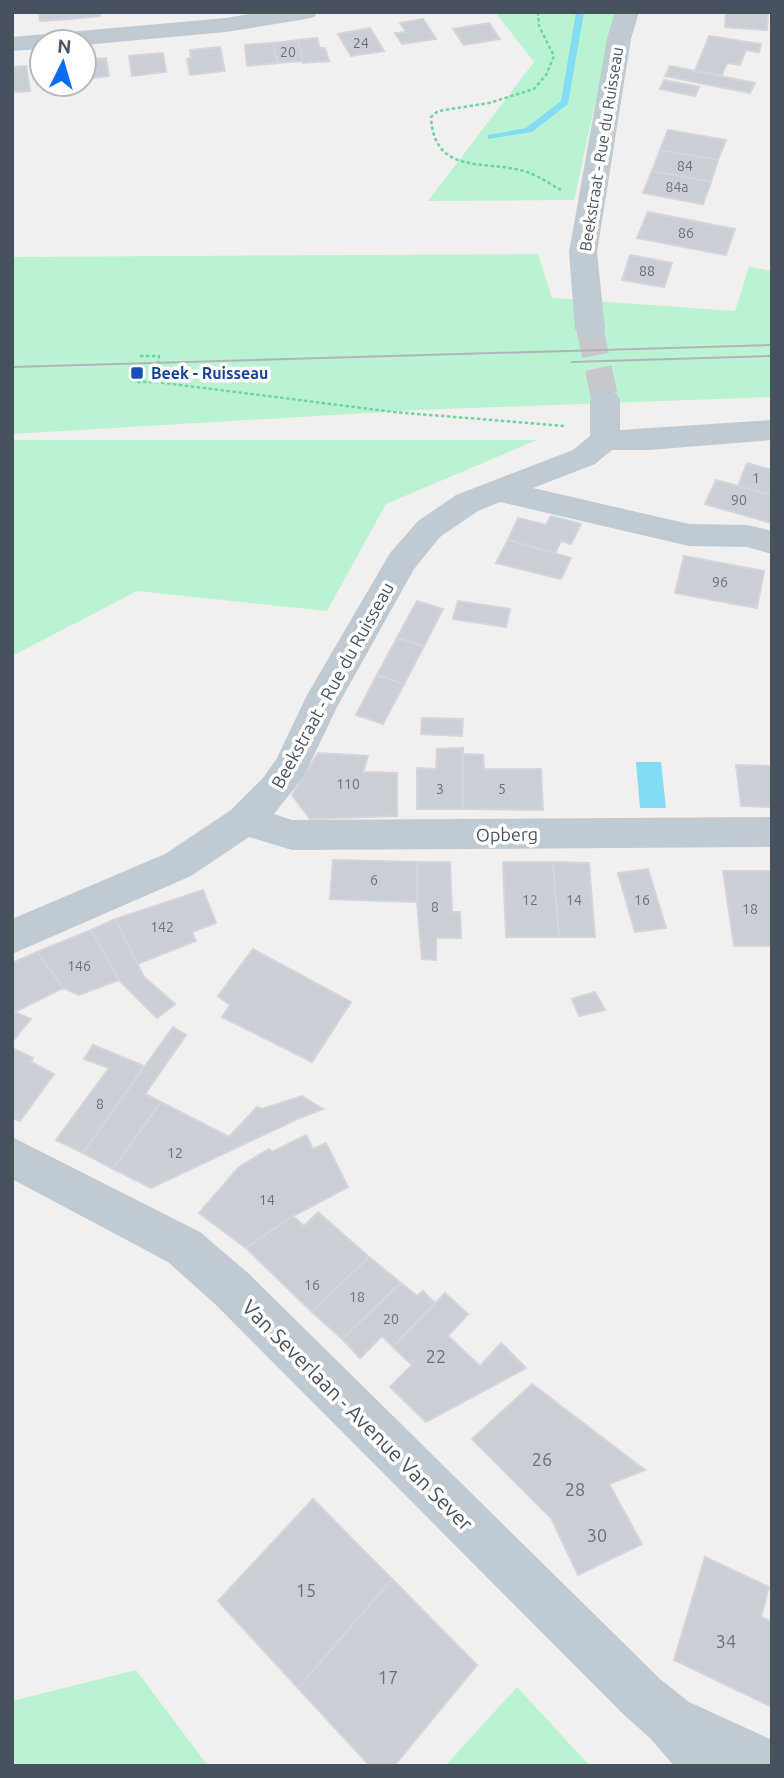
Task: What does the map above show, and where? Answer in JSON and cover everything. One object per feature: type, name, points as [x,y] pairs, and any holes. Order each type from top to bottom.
[{"type":"street","points":[[12,44],[306,12]]},
{"type":"street","name":"Beekstraat - Rue du Ruisseau","points":[[590,329],[583,252],[619,39],[627,12]]},
{"type":"street","points":[[605,400],[605,440],[649,440],[772,430]]},
{"type":"street","name":"Beekstraat - Rue du Ruisseau","points":[[12,937],[178,865],[244,821],[276,788],[291,766],[320,705],[402,561],[429,529],[446,516],[497,490],[584,457],[605,440]]},
{"type":"street","points":[[497,490],[690,535],[747,536],[772,543]]},
{"type":"street","name":"Opberg","points":[[244,821],[292,835],[772,832]]},
{"type":"street","name":"Van Severlaan - Avenue Van Sever","points":[[12,1157],[184,1247],[232,1289],[632,1688],[669,1719],[708,1766]]},
{"type":"street","name":"Van Severlaan - Avenue Van Sever","points":[[669,1719],[769,1766]]},
{"type":"path","points":[[538,12],[539,26],[554,56],[546,75],[534,89],[489,103],[438,111],[431,117],[431,133],[444,154],[453,160],[528,172],[589,205]]},
{"type":"path","points":[[140,356],[159,356],[156,382]]},
{"type":"path","points":[[138,382],[394,412],[564,426]]},
{"type":"green space","points":[[495,12],[615,12],[574,200],[428,201],[534,62]]},
{"type":"green space","points":[[538,254],[552,298],[735,311],[749,267],[772,271],[772,397],[418,410],[12,434],[12,257]]},
{"type":"green space","points":[[12,440],[537,440],[386,504],[327,611],[137,591],[12,656]]},
{"type":"green space","points":[[136,1670],[208,1766],[12,1766],[12,1701]]},
{"type":"green space","points":[[517,1687],[590,1766],[445,1766]]},
{"type":"water","points":[[636,762],[661,762],[666,808],[640,808]]},
{"type":"building","points":[[39,12],[69,12],[70,19],[40,21]]},
{"type":"building","points":[[69,12],[99,12],[100,16],[70,19]]},
{"type":"building","points":[[726,12],[768,13],[767,30],[725,27]]},
{"type":"building","points":[[423,19],[436,39],[402,44],[395,33],[406,32],[400,23]]},
{"type":"building","points":[[489,23],[500,39],[464,45],[453,29]]},
{"type":"building","points":[[370,28],[384,51],[351,56],[338,34]]},
{"type":"building","points":[[709,36],[761,44],[759,52],[746,50],[740,65],[727,63],[722,75],[695,71]]},
{"type":"building","points":[[317,38],[320,48],[325,48],[329,61],[303,63],[298,40]]},
{"type":"building","points":[[298,40],[303,61],[278,63],[273,43]]},
{"type":"building","points":[[273,43],[278,63],[247,66],[245,45]]},
{"type":"building","points":[[220,47],[225,71],[190,75],[187,59],[191,58],[190,50]]},
{"type":"building","points":[[163,53],[166,72],[132,76],[129,56]]},
{"type":"building","points":[[106,58],[109,76],[98,77],[98,59]]},
{"type":"building","points":[[26,66],[28,91],[12,92],[12,67]]},
{"type":"building","points":[[670,66],[755,83],[750,93],[665,76]]},
{"type":"building","points":[[664,80],[699,87],[695,96],[660,89]]},
{"type":"building","points":[[668,130],[726,140],[718,160],[660,150]]},
{"type":"building","points":[[660,150],[718,160],[711,182],[652,171]]},
{"type":"building","points":[[652,171],[711,182],[703,204],[643,193]]},
{"type":"building","points":[[648,212],[735,229],[726,255],[637,238]]},
{"type":"building","points":[[630,255],[672,263],[664,287],[622,280]]},
{"type":"building","points":[[747,463],[772,470],[772,495],[738,486]]},
{"type":"building","points":[[716,480],[772,495],[771,523],[705,504]]},
{"type":"building","points":[[551,516],[581,524],[571,544],[561,541],[555,553],[508,540],[518,518],[546,525]]},
{"type":"building","points":[[508,540],[571,558],[561,579],[496,563]]},
{"type":"building","points":[[684,556],[764,571],[757,608],[675,593]]},
{"type":"building","points":[[417,601],[443,609],[424,646],[397,638]]},
{"type":"building","points":[[458,601],[510,609],[506,627],[453,619]]},
{"type":"building","points":[[397,638],[424,646],[404,684],[377,675]]},
{"type":"building","points":[[377,675],[404,684],[383,724],[356,715]]},
{"type":"building","points":[[422,718],[463,719],[462,736],[421,734]]},
{"type":"building","points":[[463,748],[463,809],[417,809],[417,768],[436,769],[437,749]]},
{"type":"building","points":[[318,753],[368,756],[363,772],[397,773],[397,816],[310,819],[292,795]]},
{"type":"building","points":[[463,754],[483,755],[484,769],[541,769],[543,810],[463,809]]},
{"type":"building","points":[[736,765],[771,766],[772,807],[741,806]]},
{"type":"building","points":[[333,860],[417,862],[417,902],[330,899]]},
{"type":"building","points":[[417,862],[450,862],[452,912],[460,912],[461,938],[436,938],[436,960],[422,959]]},
{"type":"building","points":[[503,862],[553,862],[559,937],[506,937]]},
{"type":"building","points":[[553,862],[589,863],[595,937],[559,937]]},
{"type":"building","points":[[648,869],[666,928],[635,932],[618,873]]},
{"type":"building","points":[[723,871],[772,871],[772,946],[734,946]]},
{"type":"building","points":[[203,890],[216,923],[192,932],[196,941],[137,964],[115,919]]},
{"type":"building","points":[[115,919],[144,977],[175,1004],[157,1018],[119,980],[91,930]]},
{"type":"building","points":[[91,930],[119,980],[79,995],[63,988],[37,952]]},
{"type":"building","points":[[253,949],[351,1002],[312,1062],[222,1017],[230,1005],[218,996]]},
{"type":"building","points":[[37,952],[63,988],[15,1012],[12,1011],[12,963]]},
{"type":"building","points":[[595,992],[605,1010],[579,1016],[572,999]]},
{"type":"building","points":[[12,1011],[31,1019],[12,1042]]},
{"type":"building","points":[[173,1027],[186,1035],[145,1094],[161,1102],[113,1169],[83,1153]]},
{"type":"building","points":[[93,1045],[144,1066],[83,1153],[56,1140],[109,1068],[84,1059]]},
{"type":"building","points":[[12,1048],[33,1058],[31,1062],[54,1074],[20,1121],[12,1118]]},
{"type":"building","points":[[302,1096],[323,1109],[151,1188],[113,1169],[161,1102],[229,1137],[257,1107],[262,1109]]},
{"type":"building","points":[[306,1135],[313,1149],[326,1143],[348,1187],[293,1216],[246,1248],[199,1213],[239,1167],[269,1149],[272,1152]]},
{"type":"building","points":[[318,1212],[369,1257],[312,1312],[246,1248],[293,1216],[304,1226]]},
{"type":"building","points":[[369,1257],[401,1283],[342,1339],[312,1312]]},
{"type":"building","points":[[401,1283],[417,1296],[423,1291],[435,1303],[393,1347],[382,1336],[360,1358],[342,1339]]},
{"type":"building","points":[[445,1293],[468,1314],[448,1336],[480,1366],[501,1343],[526,1368],[426,1422],[390,1387],[412,1365],[393,1347]]},
{"type":"building","points":[[532,1384],[645,1470],[609,1484],[642,1544],[578,1575],[551,1518],[472,1439]]},
{"type":"building","points":[[313,1499],[392,1579],[298,1688],[218,1601]]},
{"type":"building","points":[[705,1557],[769,1587],[761,1617],[772,1622],[772,1707],[674,1660]]},
{"type":"building","points":[[392,1579],[477,1665],[394,1766],[370,1766],[298,1688]]},
{"type":"waterway","points":[[491,137],[529,130],[565,102],[580,12]]},
{"type":"tunnel","points":[[590,329],[605,400]]},
{"type":"tram line","points":[[12,367],[772,345]]},
{"type":"tram line","points":[[572,362],[772,356]]},
{"type":"place","name":"Beek - Ruisseau","points":[[137,373]]}]
